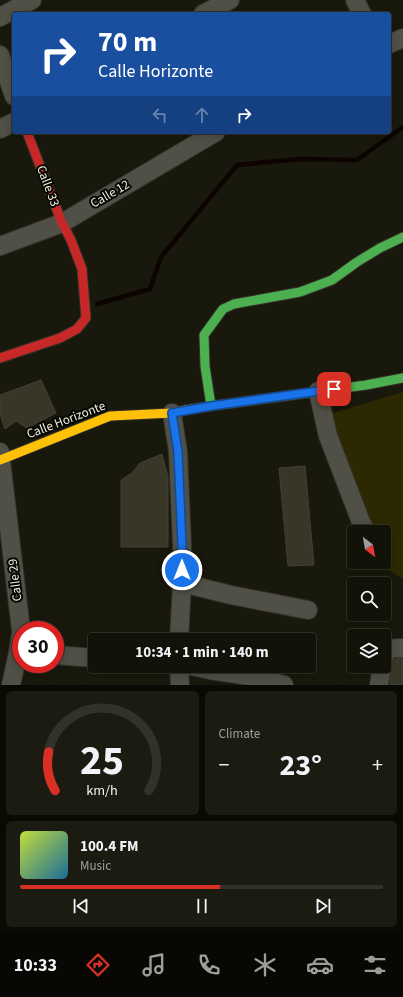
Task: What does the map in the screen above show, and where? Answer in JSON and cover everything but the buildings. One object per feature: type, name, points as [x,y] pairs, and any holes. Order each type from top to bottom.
[{"type":"street","points":[[0,17],[32,0]]},
{"type":"street","points":[[203,10],[230,0]]},
{"type":"street","points":[[355,0],[361,12]]},
{"type":"street","points":[[391,43],[403,38]]},
{"type":"street","points":[[0,55],[12,90]]},
{"type":"street","points":[[0,129],[12,123]]},
{"type":"street","name":"Calle 33","points":[[0,358],[60,338],[77,329],[86,318],[82,269],[71,240],[62,223],[28,134]]},
{"type":"street","name":"Calle 12","points":[[0,246],[62,223],[213,134]]},
{"type":"street","points":[[211,406],[205,366],[204,335],[223,309],[234,304],[300,292],[332,280],[380,248],[403,237]]},
{"type":"street","name":"Calle Horizonte","points":[[0,457],[110,416],[172,413],[211,406],[366,385],[403,378]]},
{"type":"street","points":[[318,391],[328,436],[362,525]]},
{"type":"street","points":[[172,413],[178,452],[182,545],[179,633]]},
{"type":"street","name":"Calle 29","points":[[0,457],[20,621]]},
{"type":"street","points":[[182,583],[231,595],[308,610]]},
{"type":"street","points":[[391,649],[403,648]]},
{"type":"street","points":[[64,656],[88,657]]},
{"type":"street","name":"Calle 29","points":[[11,685],[14,673]]},
{"type":"street","points":[[179,673],[180,685]]},
{"type":"street","points":[[230,673],[250,676],[284,685]]},
{"type":"street","points":[[379,685],[381,673]]},
{"type":"shaded area","points":[[403,392],[403,579],[387,569],[391,569],[391,525],[361,525],[329,414]]},
{"type":"waterway","points":[[97,304],[150,289],[161,257],[237,165],[300,159],[357,160],[403,127]]},
{"type":"traffic: fast","points":[[211,406],[205,366],[204,335],[223,309],[234,304],[300,292],[332,280],[380,248],[403,237]]},
{"type":"traffic: fast","points":[[186,410],[366,385],[403,378]]},
{"type":"traffic: slow","points":[[0,460],[110,416],[172,413],[186,410]]},
{"type":"traffic: jam","points":[[0,358],[60,338],[77,329],[86,318],[82,269],[71,240],[62,223],[28,134]]},
{"type":"route","points":[[182,570],[178,452],[172,413],[211,406],[334,389]]}]
